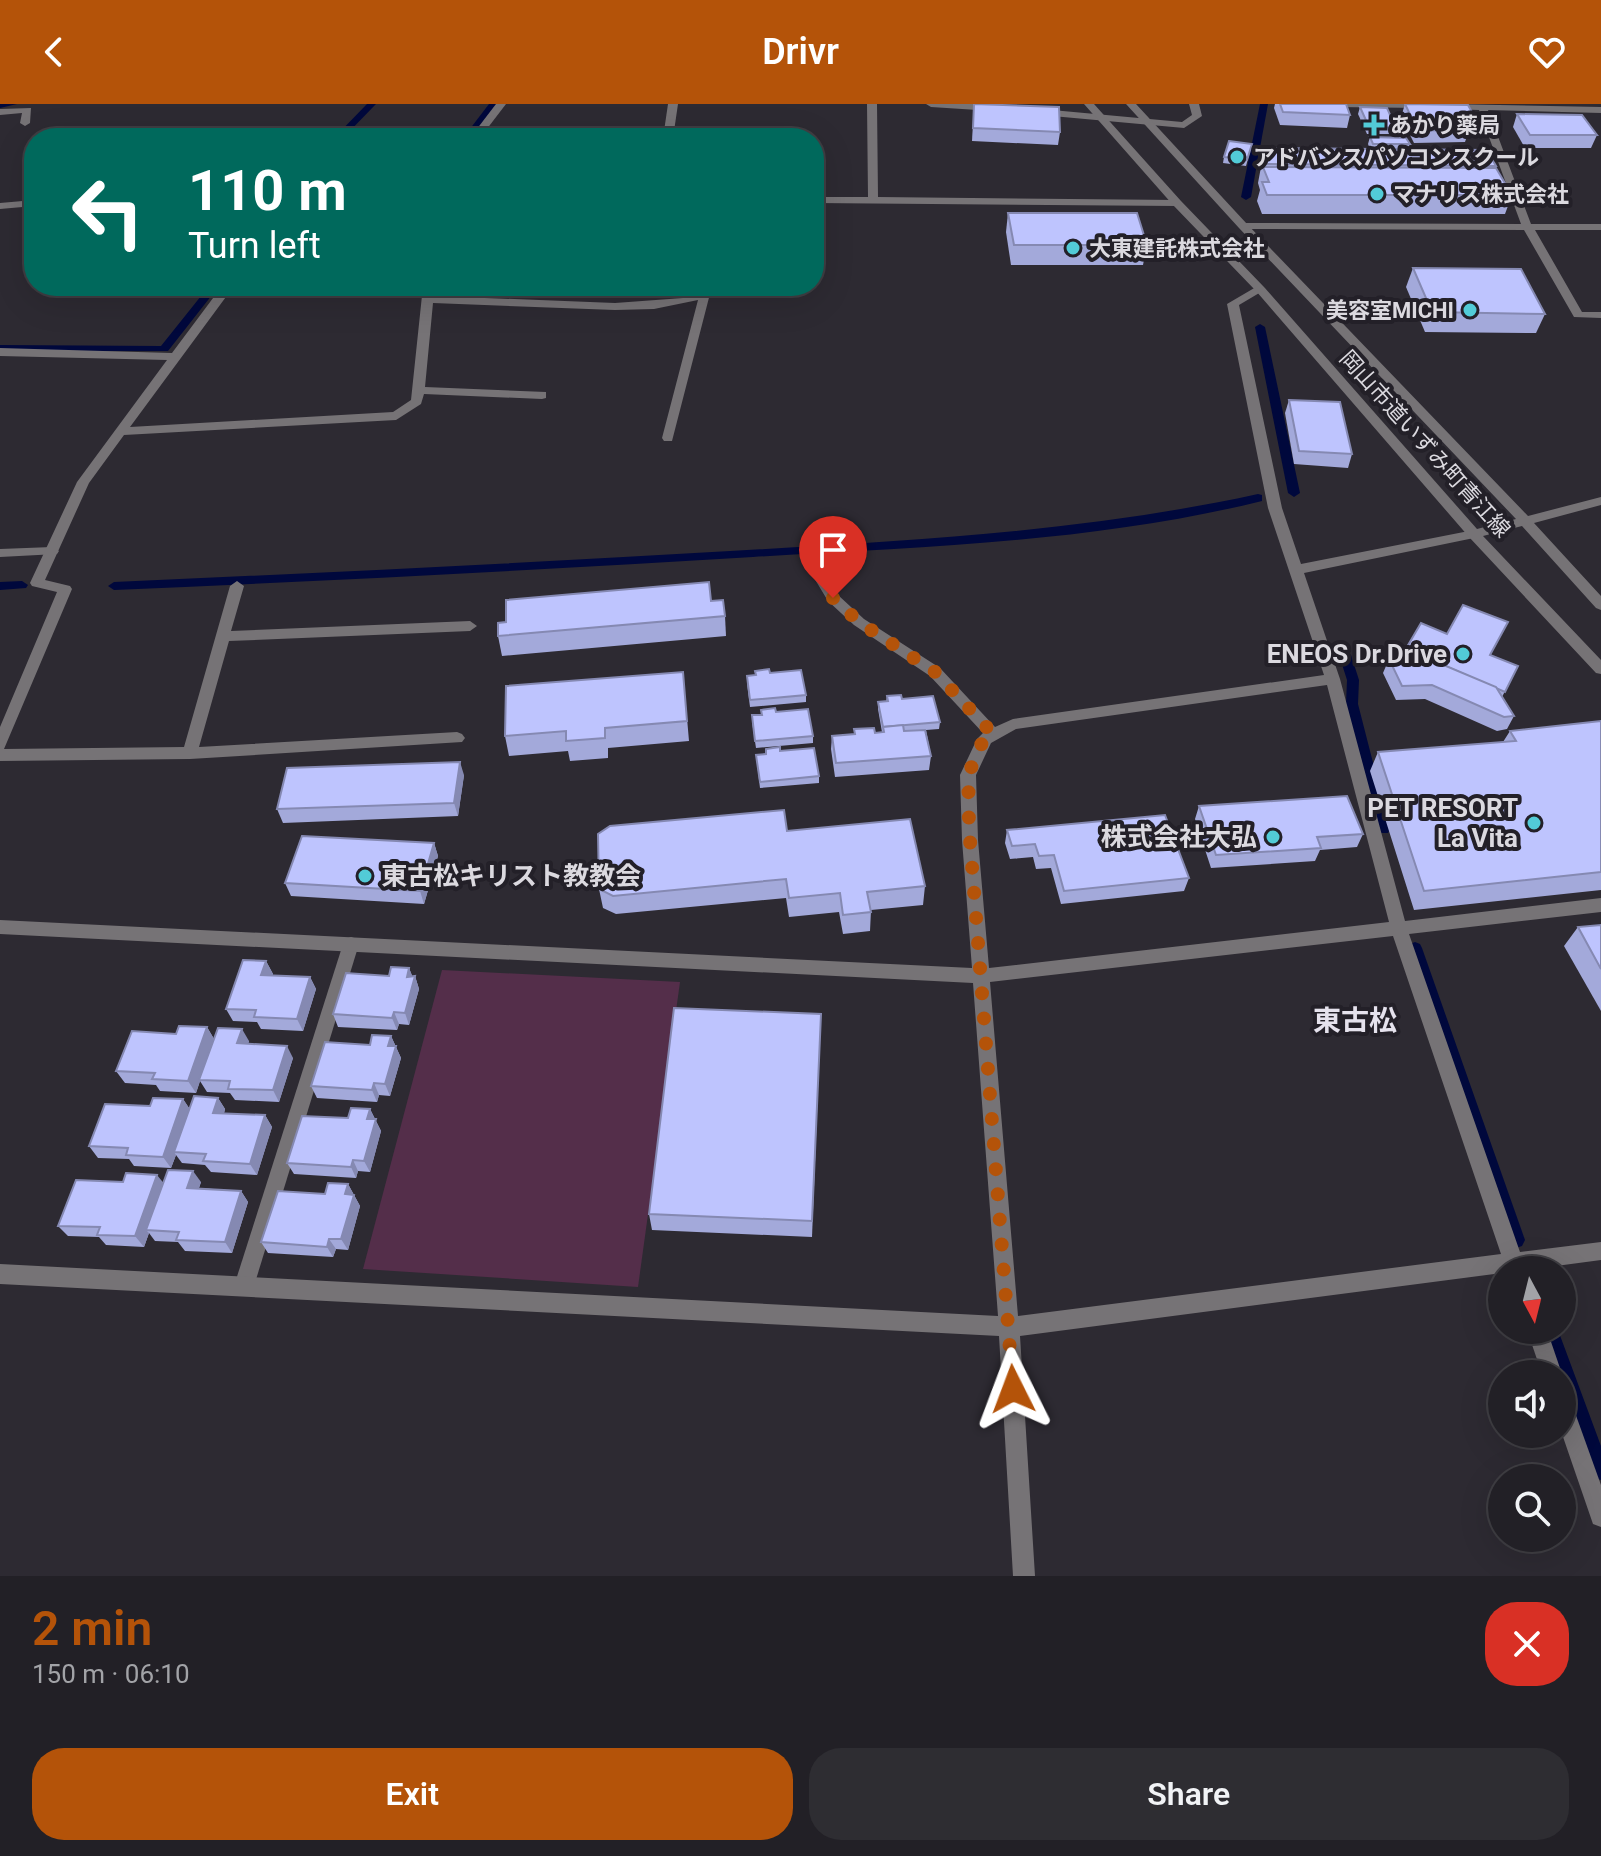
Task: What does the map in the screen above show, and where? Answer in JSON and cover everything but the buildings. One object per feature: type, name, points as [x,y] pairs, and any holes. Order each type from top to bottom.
[{"type":"street","points":[[483,128],[501,104]]},
{"type":"street","points":[[669,128],[673,104]]},
{"type":"street","points":[[872,104],[873,200]]},
{"type":"street","points":[[931,104],[1010,110]]},
{"type":"street","name":"岡山市道いずみ町青江線","points":[[1089,104],[1177,203],[1260,289],[1474,534],[1601,669]]},
{"type":"street","name":"岡山市道いずみ町青江線","points":[[1131,104],[1601,605]]},
{"type":"street","points":[[1026,111],[1184,125],[1197,116],[1194,104]]},
{"type":"street","points":[[1334,104],[1601,110]]},
{"type":"street","points":[[1482,106],[1527,226],[1578,315],[1601,315]]},
{"type":"street","points":[[0,112],[28,110],[25,123]]},
{"type":"street","points":[[824,200],[1177,203]]},
{"type":"street","points":[[0,206],[24,204]]},
{"type":"street","points":[[1243,226],[1601,227]]},
{"type":"street","points":[[1260,289],[1233,304],[1275,508],[1333,679],[1399,929],[1511,1256]]},
{"type":"street","points":[[0,745],[65,589],[37,583],[83,482],[221,296]]},
{"type":"street","points":[[121,431],[396,416],[417,401],[428,296]]},
{"type":"street","points":[[473,296],[623,306],[676,304],[696,300],[700,296]]},
{"type":"street","points":[[668,438],[704,296]]},
{"type":"street","points":[[0,352],[175,357]]},
{"type":"street","points":[[419,390],[542,395]]},
{"type":"street","points":[[1296,570],[1474,534],[1601,501]]},
{"type":"street","points":[[0,553],[52,551]]},
{"type":"street","points":[[812,563],[833,598],[859,622],[935,672],[993,734]]},
{"type":"street","points":[[190,753],[237,586]]},
{"type":"street","points":[[223,636],[470,626]]},
{"type":"street","points":[[1024,1576],[1009,1327],[979,976],[968,775],[985,739],[1013,724],[1333,679]]},
{"type":"street","points":[[0,755],[190,753],[457,738]]},
{"type":"street","points":[[0,927],[979,976],[1601,905]]},
{"type":"street","points":[[244,1286],[351,944]]},
{"type":"street","points":[[1572,1256],[1601,1251]]},
{"type":"street","points":[[0,1274],[1009,1327],[1488,1269]]},
{"type":"street","points":[[1576,1444],[1601,1516]]},
{"type":"shaded area","points":[[442,970],[680,982],[638,1287],[363,1269]]},
{"type":"waterway","points":[[0,105],[13,104]]},
{"type":"waterway","points":[[348,128],[372,104]]},
{"type":"waterway","points":[[475,128],[493,104]]},
{"type":"waterway","points":[[1246,197],[1264,104]]},
{"type":"waterway","points":[[0,348],[164,349],[206,296]]},
{"type":"waterway","points":[[1260,327],[1294,493]]},
{"type":"waterway","points":[[114,586],[959,541],[1140,521],[1258,498]]},
{"type":"waterway","points":[[0,586],[22,585]]},
{"type":"waterway","points":[[1345,655],[1353,680],[1352,704],[1383,829]]},
{"type":"waterway","points":[[1415,948],[1516,1240]]},
{"type":"waterway","points":[[1554,1344],[1601,1471]]},
{"type":"place","name":"あかり薬局","points":[[1374,125]]},
{"type":"place","name":"アドバンスパソコンスクール","points":[[1237,157]]},
{"type":"place","name":"マナリス株式会社","points":[[1377,194]]},
{"type":"place","name":"大東建託株式会社","points":[[1073,248]]},
{"type":"place","name":"美容室MICHI","points":[[1470,310]]},
{"type":"place","name":"ENEOS Dr.Drive","points":[[1463,654]]},
{"type":"place","name":"PET RESORT La Vita","points":[[1534,823]]},
{"type":"place","name":"株式会社大弘","points":[[1273,837]]},
{"type":"place","name":"東古松キリスト教教会","points":[[365,876]]},
{"type":"district","name":"東古松","points":[[1355,1020]]},
{"type":"route","points":[[833,598],[859,622],[935,672],[993,734],[985,739],[968,775],[979,976],[1013,1389]]}]
